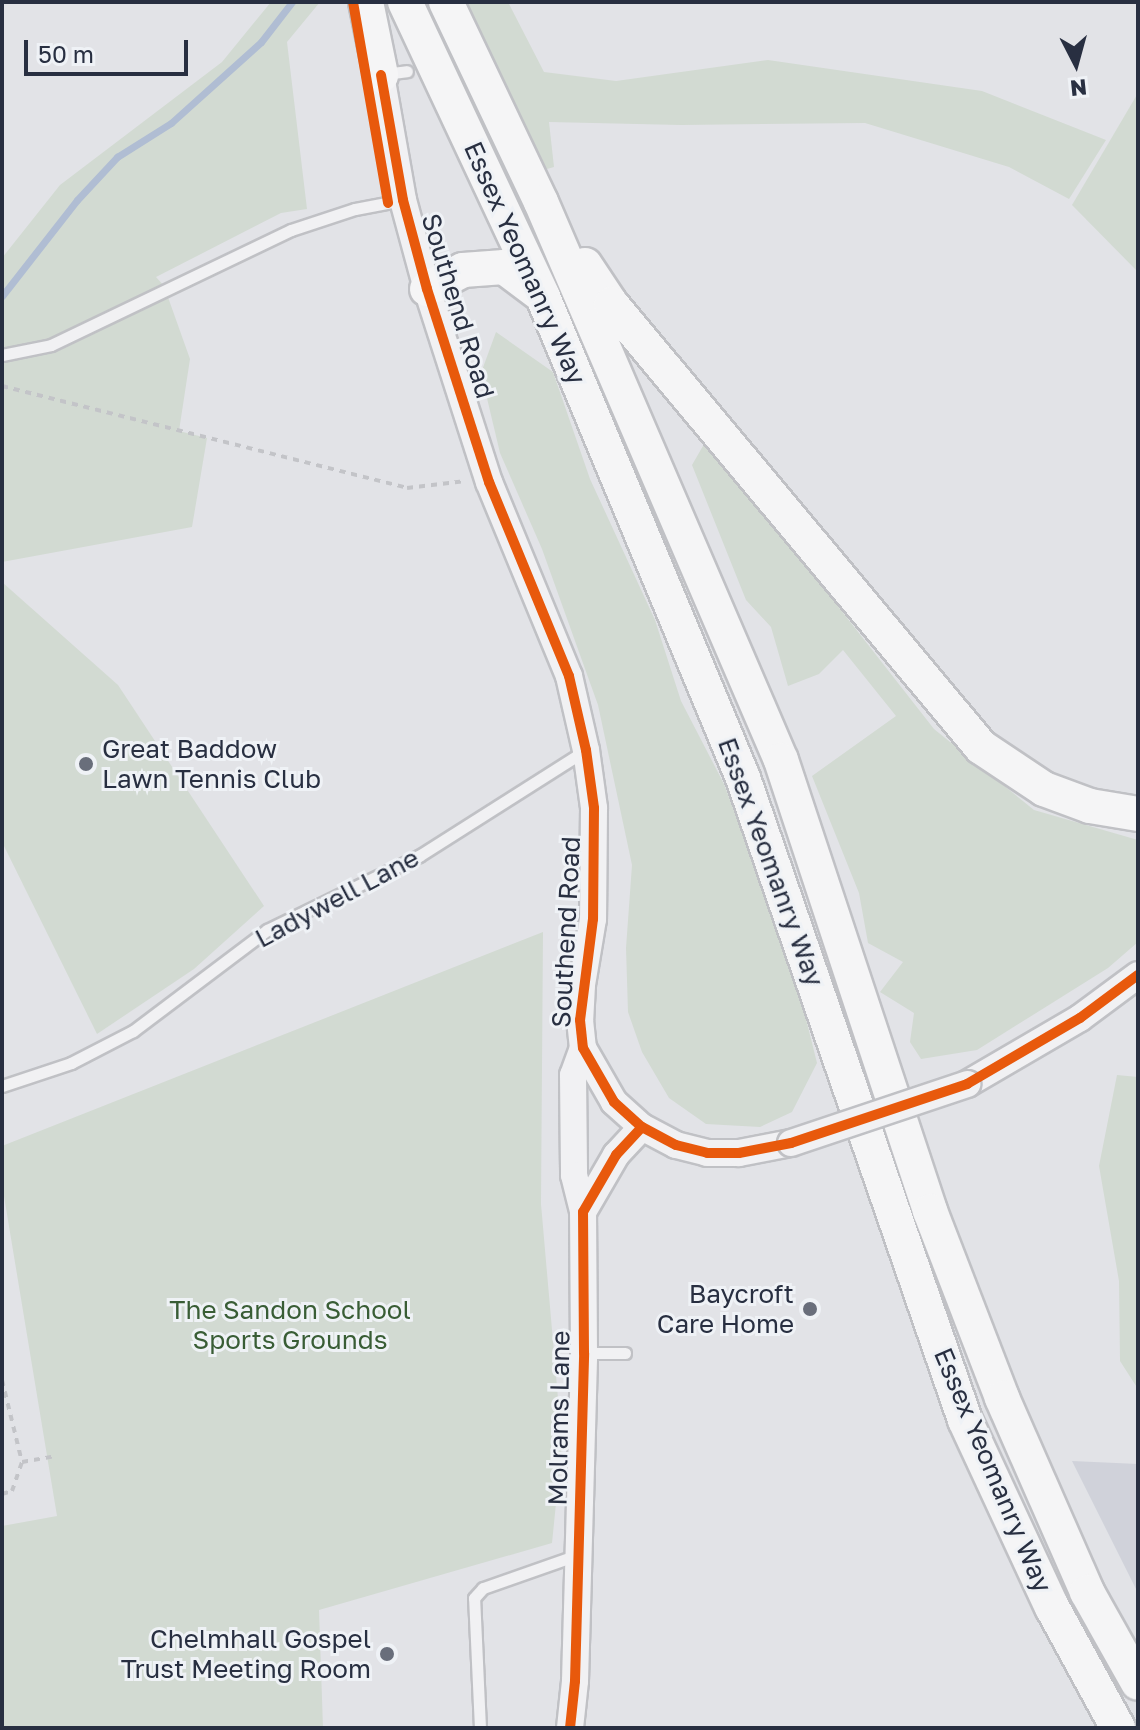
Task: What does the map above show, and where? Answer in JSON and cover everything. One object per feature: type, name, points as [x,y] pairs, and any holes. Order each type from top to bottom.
[{"type":"main road","points":[[366,2],[394,73]]},
{"type":"main road","name":"Essex Yeomanry Way","points":[[405,2],[543,297],[743,778],[965,1420],[1052,1607],[1118,1728]]},
{"type":"main road","points":[[446,2],[541,202],[611,304],[981,747],[1044,789],[1090,806],[1138,814]]},
{"type":"main road","name":"Essex Yeomanry Way","points":[[541,202],[781,760],[930,1211],[1002,1398],[1087,1592],[1138,1683]]},
{"type":"main road","points":[[427,289],[463,270],[504,267],[543,297]]},
{"type":"street","name":"Southend Road","points":[[394,73],[403,200],[427,289],[488,478],[569,676],[586,750],[594,808],[593,919],[580,1020],[583,1048],[614,1102],[642,1127],[676,1145],[707,1153],[739,1153],[791,1143],[967,1084],[1080,1018],[1138,975]]},
{"type":"street","name":"Molrams Lane","points":[[570,1728],[579,1555],[584,1353],[583,1212],[574,1175],[573,1075],[583,1048]]},
{"type":"street","points":[[583,1212],[616,1155],[642,1127]]},
{"type":"lane","points":[[2,355],[51,345],[291,230],[355,209],[403,200]]},
{"type":"lane","name":"Ladywell Lane","points":[[2,1086],[71,1063],[133,1031],[267,930],[419,856],[586,750]]},
{"type":"lane","points":[[584,1353],[625,1353]]},
{"type":"lane","points":[[480,1728],[474,1598],[483,1588],[579,1555]]},
{"type":"path","points":[[2,386],[407,488],[488,478]]},
{"type":"path","points":[[2,1380],[22,1462],[12,1491],[2,1494]]},
{"type":"path","points":[[22,1462],[55,1456]]},
{"type":"shaded area","points":[[1072,1461],[1138,1464],[1138,1593]]},
{"type":"green space","points":[[271,2],[320,2],[287,42],[307,209],[281,213],[156,277],[164,286],[190,359],[179,431],[207,438],[192,527],[2,562],[2,258],[60,185],[222,62]]},
{"type":"green space","points":[[464,2],[508,2],[544,72],[616,81],[768,60],[982,91],[1106,140],[1069,199],[1009,167],[865,123],[681,125],[549,122],[554,167],[540,171]]},
{"type":"green space","points":[[1138,93],[1138,272],[1072,205]]},
{"type":"green space","points":[[496,332],[553,372],[590,479],[655,620],[681,701],[724,784],[795,975],[817,1063],[792,1112],[760,1127],[706,1124],[669,1098],[642,1052],[628,1012],[626,948],[632,865],[598,705],[542,549],[500,453],[481,373]]},
{"type":"green space","points":[[707,439],[934,729],[1034,810],[1138,840],[1138,942],[1108,968],[977,1050],[921,1059],[910,1042],[914,1013],[880,992],[903,962],[868,943],[859,893],[812,776],[896,716],[843,650],[819,674],[788,686],[771,627],[746,600],[692,465]]},
{"type":"green space","name":"Great Baddow Lawn Tennis Club","points":[[2,582],[118,685],[264,906],[194,969],[97,1034],[2,842]]},
{"type":"green space","name":"The Sandon School Sports Grounds","points":[[543,932],[541,1204],[562,1444],[552,1543],[319,1610],[323,1728],[2,1728],[2,1526],[57,1516],[2,1184],[2,1146]]},
{"type":"green space","points":[[1117,1075],[1138,1077],[1138,1389],[1120,1361],[1119,1281],[1099,1166]]},
{"type":"waterway","points":[[2,296],[77,200],[117,157],[171,123],[261,42],[292,2]]},
{"type":"cycle path","points":[[353,2],[388,203]]},
{"type":"cycle path","points":[[381,75],[403,200],[427,289],[489,482],[569,676],[586,750],[594,808],[593,919],[580,1020],[583,1048],[614,1102],[642,1127],[676,1145],[707,1153],[739,1153],[791,1143],[967,1084],[1080,1018],[1138,975]]},
{"type":"cycle path","points":[[570,1728],[575,1681],[584,1353],[583,1212],[616,1155],[642,1127]]},
{"type":"place","name":"Great Baddow Lawn Tennis Club","points":[[86,764]]},
{"type":"place","name":"Baycroft Care Home","points":[[810,1309]]},
{"type":"place","name":"Chelmhall Gospel Trust Meeting Room","points":[[387,1654]]}]
